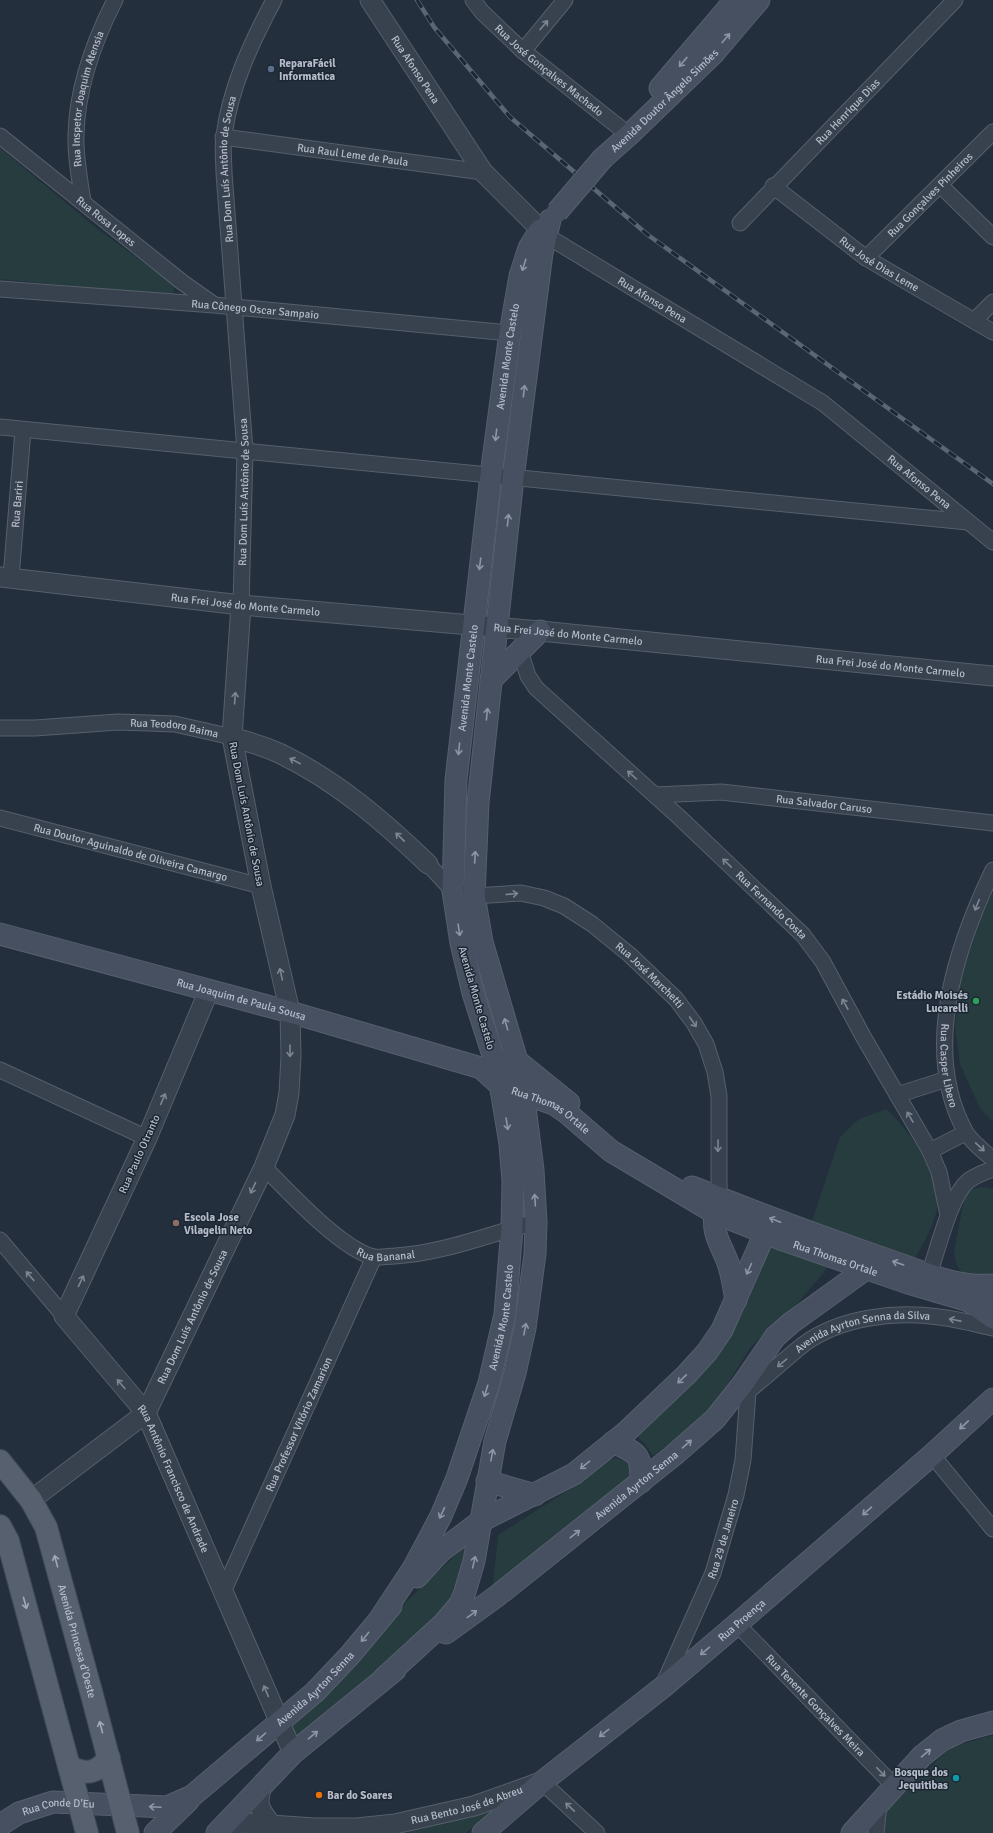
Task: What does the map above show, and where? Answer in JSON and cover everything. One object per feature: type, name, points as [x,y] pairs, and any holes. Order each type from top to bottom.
[{"type":"main road","name":"Avenida Doutor Ângelo Simões","points":[[618,142],[735,0]]},
{"type":"main road","name":"Avenida Doutor Ângelo Simões","points":[[618,142],[713,54],[759,0]]},
{"type":"main road","name":"Avenida Monte Castelo","points":[[381,1617],[414,1567],[441,1516],[473,1433],[491,1376],[503,1321],[512,1228],[513,1181],[511,1152],[501,1086],[488,1064],[461,943],[452,891],[456,780],[491,475],[510,333],[520,276],[529,248],[618,142]]},
{"type":"main road","name":"Avenida Monte Castelo","points":[[481,1521],[495,1441],[515,1373],[525,1328],[535,1254],[536,1222],[533,1170],[523,1092],[516,1061],[482,942],[474,896],[478,803],[496,628],[513,478],[541,261],[548,224]]},
{"type":"main road","points":[[491,680],[540,631]]},
{"type":"main road","name":"Rua Joaquim de Paula Sousa","points":[[0,934],[488,1064]]},
{"type":"main road","points":[[488,1064],[516,1061]]},
{"type":"main road","name":"Rua Thomas Ortale","points":[[516,1061],[535,1074],[619,1146],[691,1187],[717,1205],[807,1232],[957,1284],[975,1287],[993,1285]]},
{"type":"main road","name":"Rua Thomas Ortale","points":[[501,1086],[523,1092],[554,1104],[567,1113],[611,1151],[717,1205],[765,1233],[825,1253],[866,1269],[969,1301],[993,1300]]},
{"type":"main road","points":[[717,1205],[714,1223],[715,1234],[728,1264],[736,1300]]},
{"type":"main road","name":"Avenida Ayrton Senna","points":[[121,1804],[167,1807],[192,1796],[315,1692],[350,1655],[381,1617],[441,1551],[481,1521],[574,1474],[613,1442],[686,1375],[707,1352],[722,1330],[765,1233]]},
{"type":"main road","name":"Avenida Ayrton Senna","points":[[218,1833],[293,1752],[384,1678],[497,1596],[641,1482],[715,1419],[745,1388],[775,1337],[866,1269]]},
{"type":"main road","points":[[969,1301],[993,1318]]},
{"type":"main road","name":"Rua Proença","points":[[483,1833],[542,1782],[663,1687],[932,1455],[993,1399]]},
{"type":"main road","points":[[613,1442],[634,1452],[639,1458],[641,1465],[641,1482]]},
{"type":"main road","name":"Avenida Princesa d'Oeste","points":[[0,1461],[31,1500],[46,1527],[128,1833]]},
{"type":"main road","points":[[487,1481],[534,1495]]},
{"type":"main road","name":"Avenida Ayrton Senna","points":[[384,1678],[444,1623],[460,1604],[474,1561],[481,1521]]},
{"type":"main road","points":[[0,1526],[8,1541],[71,1768],[87,1833]]},
{"type":"main road","points":[[852,1833],[922,1756],[942,1740],[961,1732],[993,1722]]},
{"type":"main road","points":[[71,1768],[81,1772],[92,1772],[101,1768],[109,1758]]},
{"type":"main road","points":[[156,1833],[192,1796]]},
{"type":"main road","name":"Rua Conde D'Eu","points":[[0,1825],[18,1813],[53,1802],[80,1804],[121,1804]]},
{"type":"street","name":"Rua Inspetor Joaquim Atensia","points":[[83,202],[76,135],[80,98],[88,64],[103,24],[115,0]]},
{"type":"street","name":"Rua Dom Luís Antônio de Sousa","points":[[31,1500],[146,1413],[264,1167],[285,1115],[290,1056],[290,1012],[261,886],[232,737],[241,605],[245,451],[233,306],[223,137],[230,98],[249,52],[274,0]]},
{"type":"street","name":"Rua Afonso Pena","points":[[370,0],[483,172],[548,224],[822,403],[993,542]]},
{"type":"street","name":"Rua José Gonçalves Machado","points":[[473,0],[482,12],[618,142]]},
{"type":"street","points":[[523,51],[565,0]]},
{"type":"street","name":"Rua Henrique Dias","points":[[740,223],[773,186],[955,0]]},
{"type":"street","name":"Rua Gonçalves Pinheiros","points":[[866,258],[993,132]]},
{"type":"street","name":"Rua Rosa Lopes","points":[[0,136],[39,169],[83,202],[182,282],[214,305]]},
{"type":"street","name":"Rua Raul Leme de Paula","points":[[223,137],[483,172]]},
{"type":"street","points":[[940,185],[993,237]]},
{"type":"street","name":"Rua José Dias Leme","points":[[773,186],[866,258],[993,332]]},
{"type":"street","name":"Rua Cônego Oscar Sampaio","points":[[0,289],[233,306],[510,333]]},
{"type":"street","points":[[974,321],[993,302]]},
{"type":"street","points":[[0,427],[968,522]]},
{"type":"street","name":"Rua Bariri","points":[[5,578],[23,430]]},
{"type":"street","name":"Rua Frei José do Monte Carmelo","points":[[5,578],[241,605],[540,631],[993,676]]},
{"type":"street","name":"Rua Fernando Costa","points":[[520,651],[528,676],[536,688],[655,795],[803,936],[823,962],[930,1151],[939,1172],[948,1215]]},
{"type":"street","name":"Rua Teodoro Baima","points":[[0,728],[35,728],[118,722],[175,724],[232,737],[279,753],[317,773],[354,797],[388,825],[428,864]]},
{"type":"street","name":"Rua Salvador Caruso","points":[[655,795],[721,792],[993,823]]},
{"type":"street","name":"Rua Doutor Aguinaldo de Oliveira Camargo","points":[[0,818],[261,886]]},
{"type":"street","points":[[428,864],[452,891]]},
{"type":"street","name":"Rua Casper Libero","points":[[993,870],[984,887],[959,955],[948,993],[945,1030],[947,1079],[951,1096],[965,1133],[993,1159]]},
{"type":"street","name":"Rua José Marchetti","points":[[452,891],[474,896],[521,893],[544,898],[564,906],[592,924],[630,955],[676,999],[694,1023],[703,1039],[715,1072],[719,1096],[717,1205]]},
{"type":"street","name":"Rua Paulo Otranto","points":[[64,1316],[146,1138],[209,990]]},
{"type":"street","points":[[0,1070],[146,1138]]},
{"type":"street","points":[[897,1095],[947,1079]]},
{"type":"street","points":[[930,1151],[965,1133]]},
{"type":"street","name":"Rua Bananal","points":[[264,1167],[328,1228],[353,1247],[374,1257],[417,1254],[468,1242],[536,1222]]},
{"type":"street","name":"Rua Fernando Costa","points":[[929,1274],[948,1215],[958,1193],[967,1182],[981,1172],[993,1169]]},
{"type":"street","name":"Rua Antônio Francisco de Andrade","points":[[0,1240],[146,1413],[293,1752]]},
{"type":"street","name":"Rua Professor Vitório Zamarion","points":[[223,1592],[374,1257]]},
{"type":"street","points":[[908,1283],[929,1274]]},
{"type":"street","name":"Avenida Ayrton Senna da Silva","points":[[745,1388],[805,1343],[834,1328],[860,1320],[898,1316],[939,1317],[993,1328]]},
{"type":"street","name":"Rua 29 de Janeiro","points":[[663,1687],[713,1573],[736,1495],[743,1460],[745,1388]]},
{"type":"street","points":[[932,1455],[993,1529]]},
{"type":"street","name":"Rua Tenente Gonçalves Meira","points":[[737,1624],[894,1786]]},
{"type":"street","points":[[542,1782],[597,1833]]},
{"type":"street","name":"Rua Bento José de Abreu","points":[[218,1833],[234,1824],[244,1823],[271,1824],[292,1828],[396,1829],[474,1806],[542,1782]]},
{"type":"street","points":[[263,1783],[258,1803],[261,1812],[271,1824]]},
{"type":"street","points":[[876,1833],[879,1805]]},
{"type":"green space","points":[[0,148],[95,227],[175,286],[172,296],[0,279]]},
{"type":"green space","name":"Estádio Moisés Lucarelli","points":[[993,892],[993,1122],[980,1108],[960,1064],[955,1026],[961,976],[983,913]]},
{"type":"green space","points":[[886,1109],[915,1143],[930,1170],[935,1185],[937,1199],[936,1213],[930,1231],[915,1258],[812,1221],[840,1137],[859,1119]]},
{"type":"green space","points":[[984,1187],[993,1189],[993,1278],[965,1277],[956,1264],[954,1251],[965,1195],[972,1189]]},
{"type":"green space","points":[[767,1244],[829,1266],[798,1303],[766,1331],[750,1348],[724,1390],[710,1409],[681,1435],[653,1456],[645,1444],[636,1435],[694,1378]]},
{"type":"green space","points":[[616,1458],[627,1461],[631,1468],[631,1478],[492,1592],[498,1535],[578,1484],[605,1461]]},
{"type":"green space","points":[[465,1546],[461,1577],[449,1604],[432,1628],[301,1735],[294,1735],[290,1727],[372,1642],[408,1600]]},
{"type":"green space","name":"Bosque dos Jequitibas","points":[[993,1735],[993,1833],[884,1833],[887,1809],[951,1747]]},
{"type":"green space","points":[[496,1808],[466,1833],[410,1833],[408,1830]]},
{"type":"railway","points":[[417,0],[434,27],[510,117],[648,235],[993,484]]},
{"type":"place","name":"ReparaFácil Informatica","points":[[271,69]]},
{"type":"place","name":"Estádio Moisés Lucarelli","points":[[976,1001]]},
{"type":"place","name":"Escola Jose Vilagelin Neto","points":[[176,1223]]},
{"type":"place","name":"Bosque dos Jequitibas","points":[[956,1778]]},
{"type":"place","name":"Bar do Soares","points":[[319,1795]]}]
